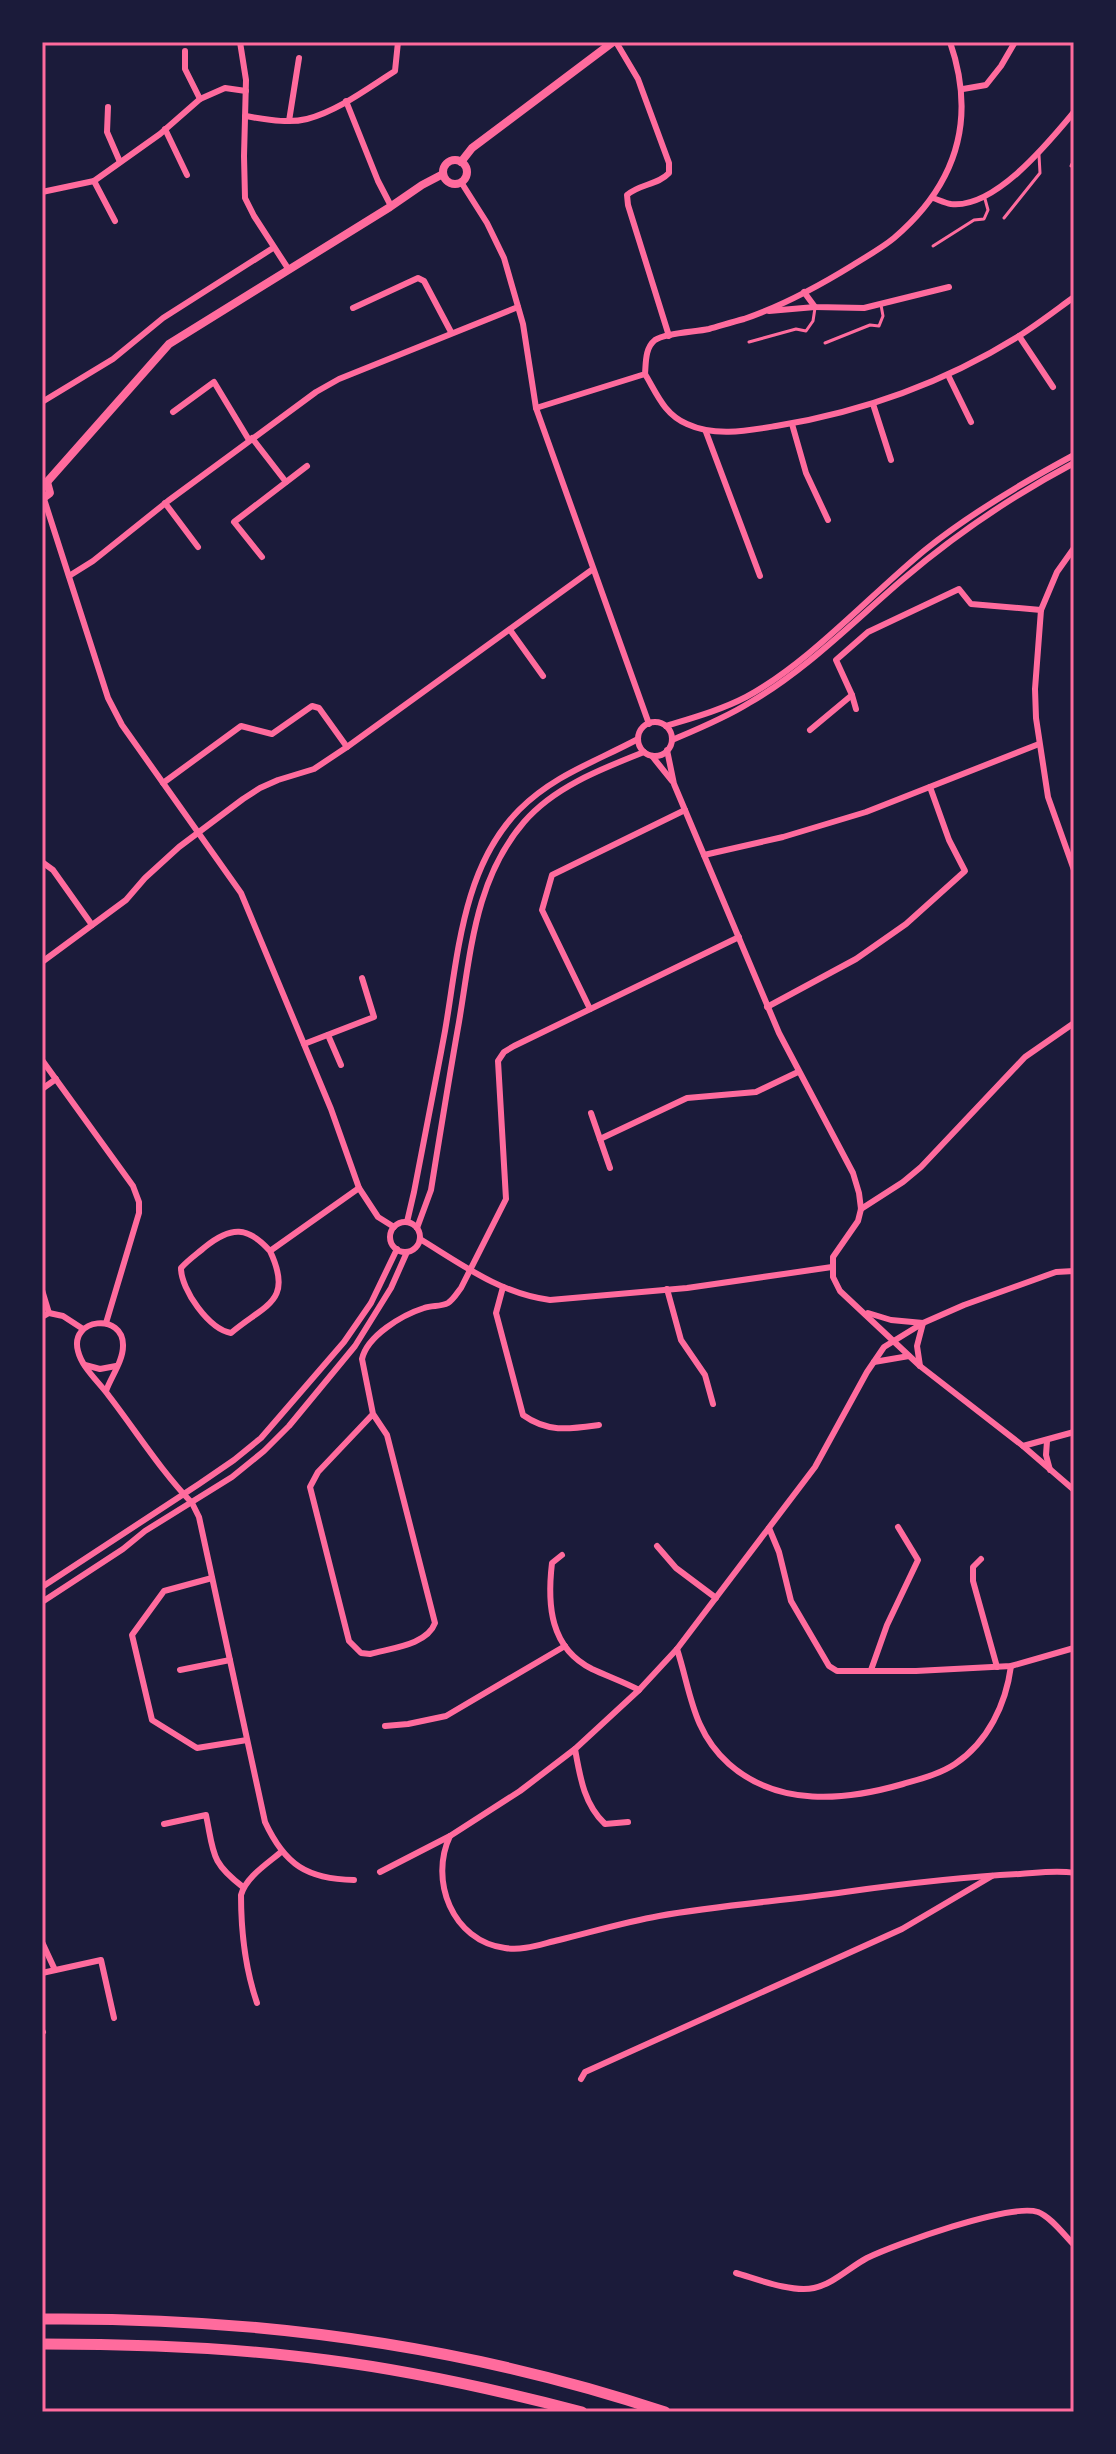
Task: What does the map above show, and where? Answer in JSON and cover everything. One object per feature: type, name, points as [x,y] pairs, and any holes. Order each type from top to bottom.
[{"type":"highway","points":[[42,2319],[218,2324],[381,2343],[537,2375],[665,2412]]},
{"type":"highway","points":[[42,2344],[173,2346],[325,2359],[461,2383],[582,2412]]},
{"type":"street","points":[[240,42],[246,91],[245,198],[289,270]]},
{"type":"street","points":[[245,116],[289,121],[305,120],[327,112],[395,71],[398,42]]},
{"type":"street","points":[[461,162],[472,148],[614,42],[638,79],[669,163],[669,173],[665,178],[634,189],[627,195],[669,336]]},
{"type":"street","points":[[950,42],[963,89],[959,143],[933,198],[892,240],[832,278],[766,311],[708,329],[658,338],[646,357],[645,374],[668,413],[706,432],[747,431],[792,424],[873,404],[948,375],[1019,336],[1074,297]]},
{"type":"street","points":[[963,89],[986,85],[1015,42]]},
{"type":"street","points":[[185,51],[185,69],[200,99]]},
{"type":"street","points":[[289,121],[299,58]]},
{"type":"street","points":[[42,192],[94,181],[200,99],[225,88],[246,91]]},
{"type":"street","points":[[346,101],[391,206]]},
{"type":"street","points":[[108,107],[107,132],[120,162]]},
{"type":"street","points":[[933,198],[949,204],[963,204],[1004,185],[1039,154],[1074,112]]},
{"type":"street","points":[[165,129],[187,175]]},
{"type":"street","points":[[456,160],[467,170],[461,182],[451,183],[443,174],[449,162],[456,160]]},
{"type":"street","points":[[394,1227],[378,1217],[359,1188],[331,1109],[241,893],[122,725],[108,698],[43,499],[50,493],[45,480],[169,344],[443,174]]},
{"type":"street","points":[[94,181],[115,221]]},
{"type":"street","points":[[461,182],[504,258],[528,347],[536,408],[649,724]]},
{"type":"street","points":[[42,402],[113,359],[163,318],[273,248]]},
{"type":"street","points":[[353,308],[418,278],[424,281],[451,332]]},
{"type":"street","points":[[766,311],[815,307],[864,308],[949,287]]},
{"type":"street","points":[[804,292],[815,307]]},
{"type":"street","points":[[69,576],[93,561],[303,399],[333,382],[518,307]]},
{"type":"street","points":[[1019,336],[1053,387]]},
{"type":"street","points":[[536,408],[645,374]]},
{"type":"street","points":[[948,375],[971,422]]},
{"type":"street","points":[[173,412],[214,382],[251,439],[286,482]]},
{"type":"street","points":[[873,404],[891,460]]},
{"type":"street","points":[[792,424],[806,473],[828,520]]},
{"type":"street","points":[[706,432],[760,576]]},
{"type":"street","points":[[674,784],[652,756],[644,752],[638,739],[641,729],[655,723],[666,726],[730,704],[780,675],[928,548],[980,510],[1074,455]]},
{"type":"street","points":[[652,756],[662,755],[672,740],[749,703],[792,674],[904,578],[978,520],[1074,463]]},
{"type":"street","points":[[262,557],[234,522],[307,466]]},
{"type":"street","points":[[165,503],[198,547]]},
{"type":"street","points":[[1074,548],[1057,572],[1041,610],[1035,689],[1039,744],[1048,797],[1074,870]]},
{"type":"street","points":[[42,962],[126,900],[145,878],[198,832],[260,788],[314,769],[593,569]]},
{"type":"street","points":[[856,709],[836,660],[868,632],[959,589],[971,604],[1041,610]]},
{"type":"street","points":[[510,630],[543,676]]},
{"type":"street","points":[[810,730],[852,695]]},
{"type":"street","points":[[163,783],[241,726],[272,734],[312,706],[319,708],[347,747]]},
{"type":"street","points":[[666,726],[672,740]]},
{"type":"street","points":[[407,1222],[466,911],[482,863],[517,812],[549,784],[584,763],[638,739]]},
{"type":"street","points":[[704,855],[783,837],[866,812],[1039,744]]},
{"type":"street","points":[[667,750],[674,784],[767,1007],[853,1173],[861,1209],[858,1221],[833,1257],[833,1277],[840,1291],[920,1366],[1074,1490]]},
{"type":"street","points":[[394,1227],[391,1241],[397,1249],[407,1252],[416,1248],[420,1239],[417,1228],[431,1190],[476,923],[488,877],[511,839],[556,794],[595,772],[644,752]]},
{"type":"street","points":[[767,1007],[856,959],[906,924],[965,871],[949,840],[930,787]]},
{"type":"street","points":[[590,1009],[542,910],[552,875],[685,810]]},
{"type":"street","points":[[42,862],[53,870],[92,925]]},
{"type":"street","points":[[373,1414],[318,1472],[310,1487],[349,1641],[361,1653],[370,1654],[424,1638],[435,1623],[387,1435],[373,1414],[363,1353],[382,1332],[406,1316],[426,1307],[445,1305],[461,1288],[506,1199],[498,1061],[504,1052],[514,1046],[739,937]]},
{"type":"street","points":[[304,1044],[374,1017],[362,978]]},
{"type":"street","points":[[861,1209],[921,1167],[1025,1057],[1074,1023]]},
{"type":"street","points":[[328,1035],[341,1065]]},
{"type":"street","points":[[42,1060],[133,1186],[139,1202],[139,1213],[106,1323]]},
{"type":"street","points":[[600,1139],[687,1098],[756,1092],[798,1072]]},
{"type":"street","points":[[42,1089],[56,1079]]},
{"type":"street","points":[[591,1113],[610,1168]]},
{"type":"street","points":[[270,1251],[359,1188]]},
{"type":"street","points":[[394,1227],[407,1222]]},
{"type":"street","points":[[407,1222],[417,1228]]},
{"type":"street","points":[[245,1232],[260,1240],[270,1251],[280,1274],[277,1295],[270,1304],[231,1333],[221,1331],[205,1315],[182,1284],[181,1268],[220,1235],[245,1232]]},
{"type":"street","points":[[420,1239],[503,1287],[527,1298],[550,1300],[749,1280],[832,1267]]},
{"type":"street","points":[[42,1587],[234,1460],[278,1420],[344,1342],[371,1303],[397,1249]]},
{"type":"street","points":[[42,1602],[250,1462],[289,1426],[355,1346],[391,1288],[407,1252]]},
{"type":"street","points":[[380,1872],[450,1836],[520,1791],[575,1749],[639,1690],[677,1649],[815,1467],[884,1347],[923,1323],[1023,1283],[1056,1272],[1074,1271]]},
{"type":"street","points":[[503,1287],[496,1313],[523,1415],[533,1422],[561,1430],[599,1425]]},
{"type":"street","points":[[667,1289],[681,1340],[705,1375],[713,1404]]},
{"type":"street","points":[[42,1290],[49,1313]]},
{"type":"street","points":[[864,1312],[891,1320],[923,1323]]},
{"type":"street","points":[[42,1317],[49,1313],[63,1316],[83,1329]]},
{"type":"street","points":[[106,1391],[122,1352],[122,1338],[119,1331],[106,1323],[94,1323],[83,1329],[77,1351],[85,1365],[192,1503],[199,1517],[265,1822],[281,1852],[293,1863],[314,1875],[354,1880]]},
{"type":"street","points":[[920,1366],[917,1346],[923,1323]]},
{"type":"street","points":[[874,1362],[909,1356]]},
{"type":"street","points":[[85,1365],[100,1369],[116,1366]]},
{"type":"street","points":[[1023,1446],[1074,1432]]},
{"type":"street","points":[[1047,1441],[1046,1455],[1050,1470]]},
{"type":"street","points":[[871,1670],[887,1625],[918,1560],[898,1527]]},
{"type":"street","points":[[769,1528],[779,1552],[791,1601],[829,1666],[837,1671],[851,1673],[1011,1666],[1074,1648]]},
{"type":"street","points":[[657,1546],[676,1568],[716,1598]]},
{"type":"street","points":[[562,1555],[552,1563],[549,1598],[554,1626],[565,1646],[590,1668],[639,1690]]},
{"type":"street","points":[[981,1559],[973,1567],[973,1581],[997,1667]]},
{"type":"street","points":[[212,1578],[164,1591],[132,1635],[152,1720],[197,1748],[247,1740]]},
{"type":"street","points":[[385,1726],[446,1716],[565,1646]]},
{"type":"street","points":[[677,1649],[695,1716],[706,1739],[726,1762],[767,1787],[816,1798],[852,1796],[888,1788],[955,1764],[979,1742],[993,1723],[1009,1684],[1011,1666]]},
{"type":"street","points":[[180,1670],[230,1660]]},
{"type":"street","points":[[575,1749],[593,1813],[605,1824],[628,1822]]},
{"type":"street","points":[[164,1824],[206,1815],[213,1851],[221,1869],[243,1887]]},
{"type":"street","points":[[450,1836],[441,1864],[444,1889],[452,1911],[459,1922],[484,1942],[506,1948],[529,1947],[658,1916],[902,1884],[994,1875],[1074,1873]]},
{"type":"street","points":[[257,2003],[244,1952],[243,1887],[281,1852]]},
{"type":"street","points":[[581,2079],[585,2072],[902,1929],[994,1875]]},
{"type":"street","points":[[42,1942],[55,1970]]},
{"type":"street","points":[[42,1973],[101,1960],[114,2018]]},
{"type":"street","points":[[736,2273],[778,2285],[815,2288],[869,2258],[910,2242],[942,2230],[1020,2211],[1041,2213],[1074,2245]]},
{"type":"lane","points":[[1004,218],[1040,173],[1039,154]]},
{"type":"lane","points":[[1071,166],[1074,160]]},
{"type":"lane","points":[[933,246],[974,220],[984,219],[988,210],[983,196]]},
{"type":"lane","points":[[825,343],[870,325],[879,326],[883,316],[881,305]]},
{"type":"lane","points":[[749,342],[796,329],[806,331],[813,321],[815,307]]}]
